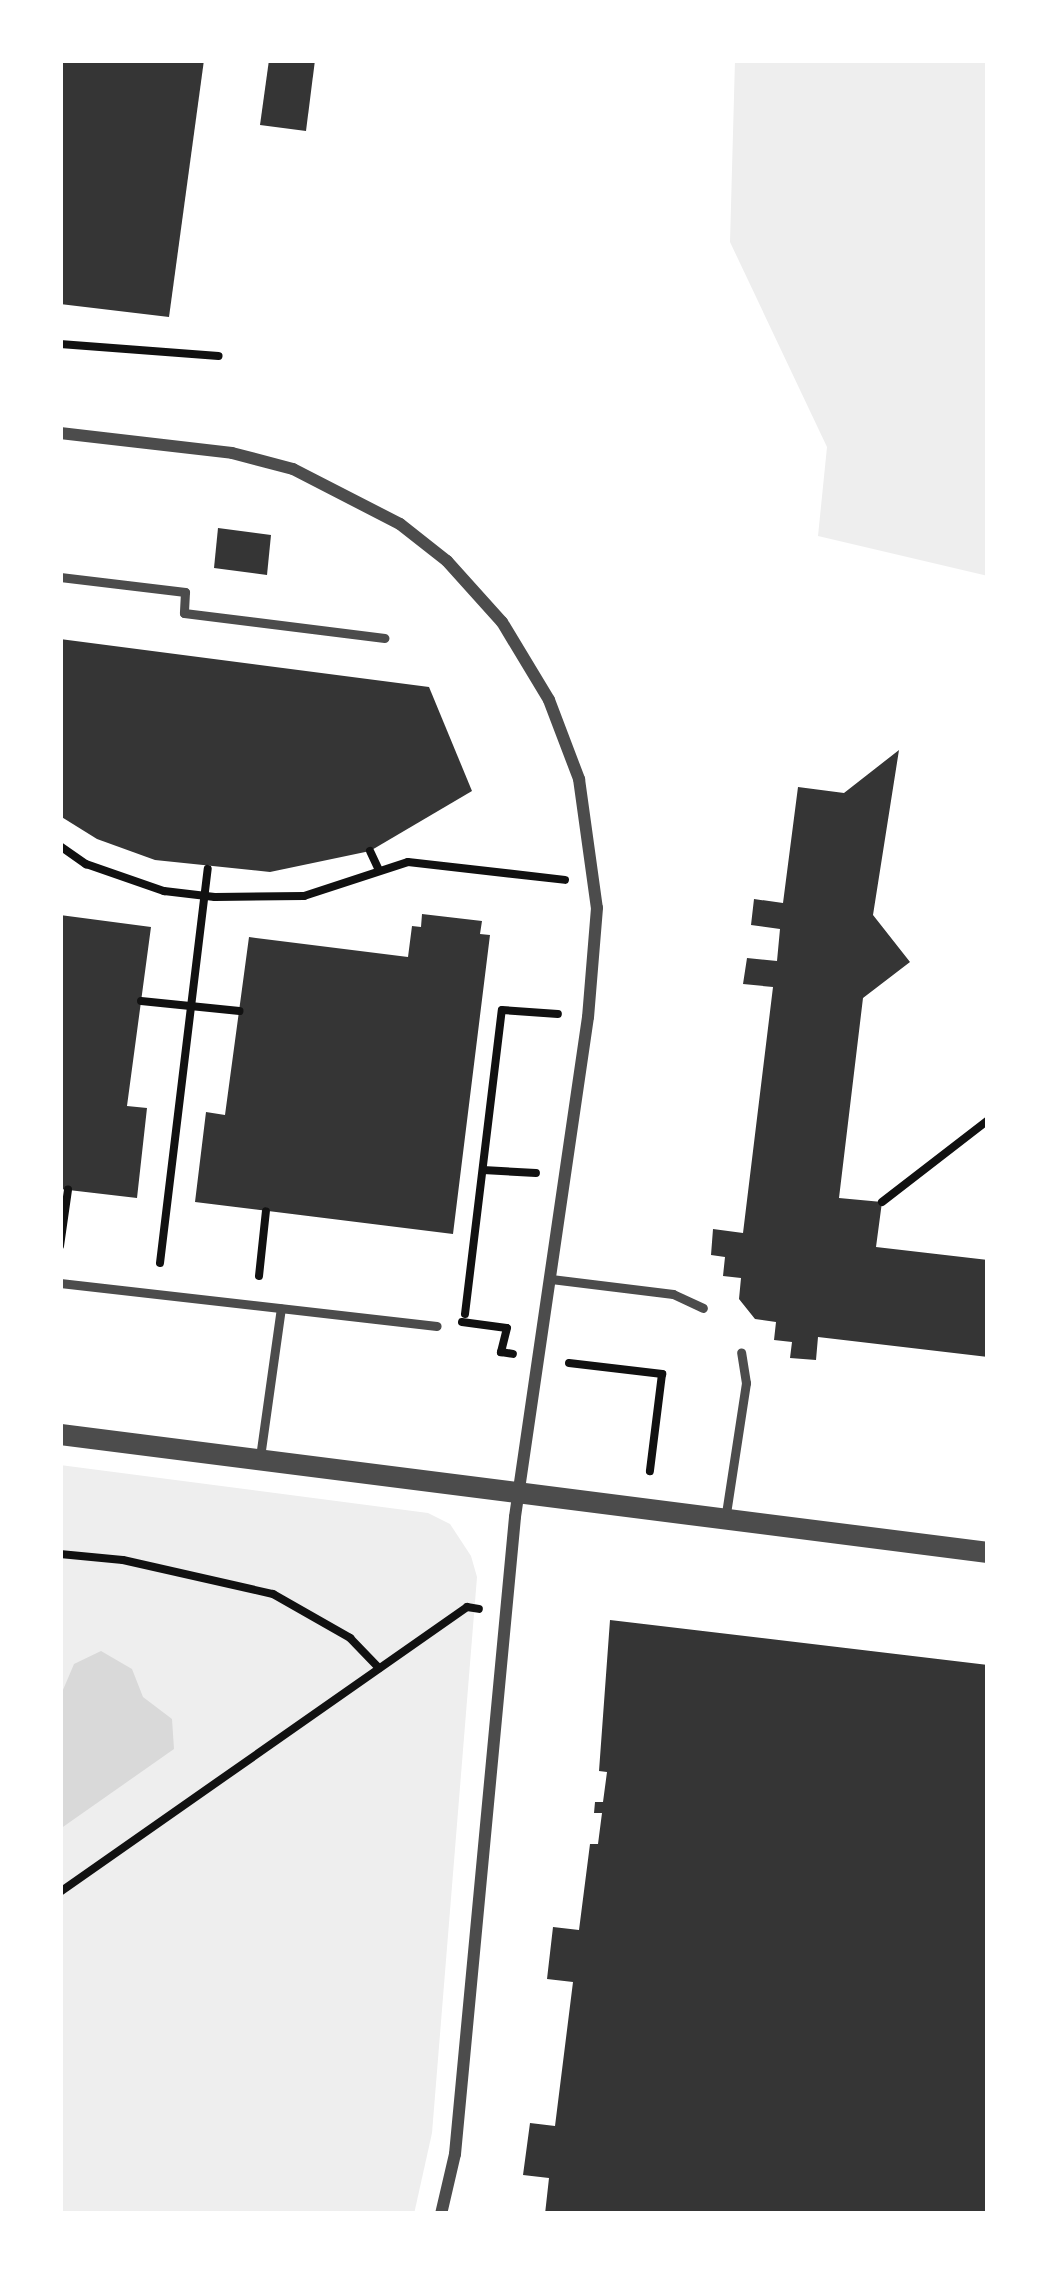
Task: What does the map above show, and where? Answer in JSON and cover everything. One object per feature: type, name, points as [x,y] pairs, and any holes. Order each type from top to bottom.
[{"type":"street","points":[[60,433],[199,448],[293,470],[400,524],[472,587],[521,650],[560,722],[579,779],[596,884],[588,1017],[503,1613],[455,2155],[441,2214]]},
{"type":"street","points":[[60,1434],[988,1552]]},
{"type":"lane","points":[[60,577],[185,592],[184,613],[384,638]]},
{"type":"lane","points":[[551,1279],[674,1294],[703,1308]]},
{"type":"lane","points":[[60,1283],[437,1326]]},
{"type":"lane","points":[[260,1459],[280,1308]]},
{"type":"lane","points":[[725,1520],[746,1384],[741,1352]]},
{"type":"path","points":[[60,344],[219,356]]},
{"type":"path","points":[[60,846],[124,878],[164,891],[203,896],[304,896],[408,862],[596,884]]},
{"type":"path","points":[[370,851],[380,870]]},
{"type":"path","points":[[160,1263],[208,869]]},
{"type":"path","points":[[141,1000],[239,1011]]},
{"type":"path","points":[[464,1322],[502,1010],[588,1017]]},
{"type":"path","points":[[882,1202],[988,1120]]},
{"type":"path","points":[[483,1170],[566,1174]]},
{"type":"path","points":[[60,1246],[68,1190]]},
{"type":"path","points":[[259,1276],[266,1211]]},
{"type":"path","points":[[437,1326],[464,1322],[506,1328],[501,1352],[662,1375],[650,1471]]},
{"type":"path","points":[[60,1554],[123,1560],[273,1594],[350,1638],[379,1668]]},
{"type":"path","points":[[60,1892],[467,1607],[503,1613]]},
{"type":"shaded area","points":[[735,60],[988,60],[988,576],[818,536],[827,447],[730,242]]},
{"type":"shaded area","points":[[60,1465],[428,1513],[450,1524],[471,1556],[477,1577],[432,2133],[414,2214],[60,2214]]},
{"type":"shaded area","points":[[101,1651],[132,1669],[143,1697],[172,1719],[174,1749],[60,1829],[60,1697],[74,1664]]},
{"type":"building","points":[[60,60],[204,60],[169,317],[60,304]]},
{"type":"building","points":[[269,60],[315,60],[306,131],[260,125]]},
{"type":"building","points":[[218,528],[271,535],[267,575],[214,568]]},
{"type":"building","points":[[60,639],[429,687],[472,791],[370,851],[270,872],[155,860],[97,839],[60,816]]},
{"type":"building","points":[[899,750],[873,915],[910,962],[863,998],[839,1198],[882,1202],[876,1247],[988,1260],[988,1357],[818,1337],[816,1360],[790,1358],[792,1342],[774,1340],[776,1322],[755,1319],[739,1299],[741,1278],[723,1276],[725,1257],[711,1255],[713,1229],[743,1233],[773,987],[743,984],[747,958],[777,961],[780,929],[751,925],[754,899],[783,903],[798,787],[844,793]]},
{"type":"building","points":[[422,914],[482,921],[480,934],[490,935],[453,1234],[195,1202],[206,1112],[225,1115],[249,937],[408,957],[412,926],[421,927]]},
{"type":"building","points":[[60,915],[151,927],[127,1106],[147,1108],[137,1198],[60,1189]]},
{"type":"building","points":[[610,1620],[988,1665],[988,2214],[545,2214],[549,2178],[523,2175],[530,2123],[555,2126],[573,1982],[547,1979],[553,1927],[579,1930],[590,1844],[598,1844],[602,1813],[594,1813],[595,1802],[603,1802],[607,1772],[599,1771]]}]
